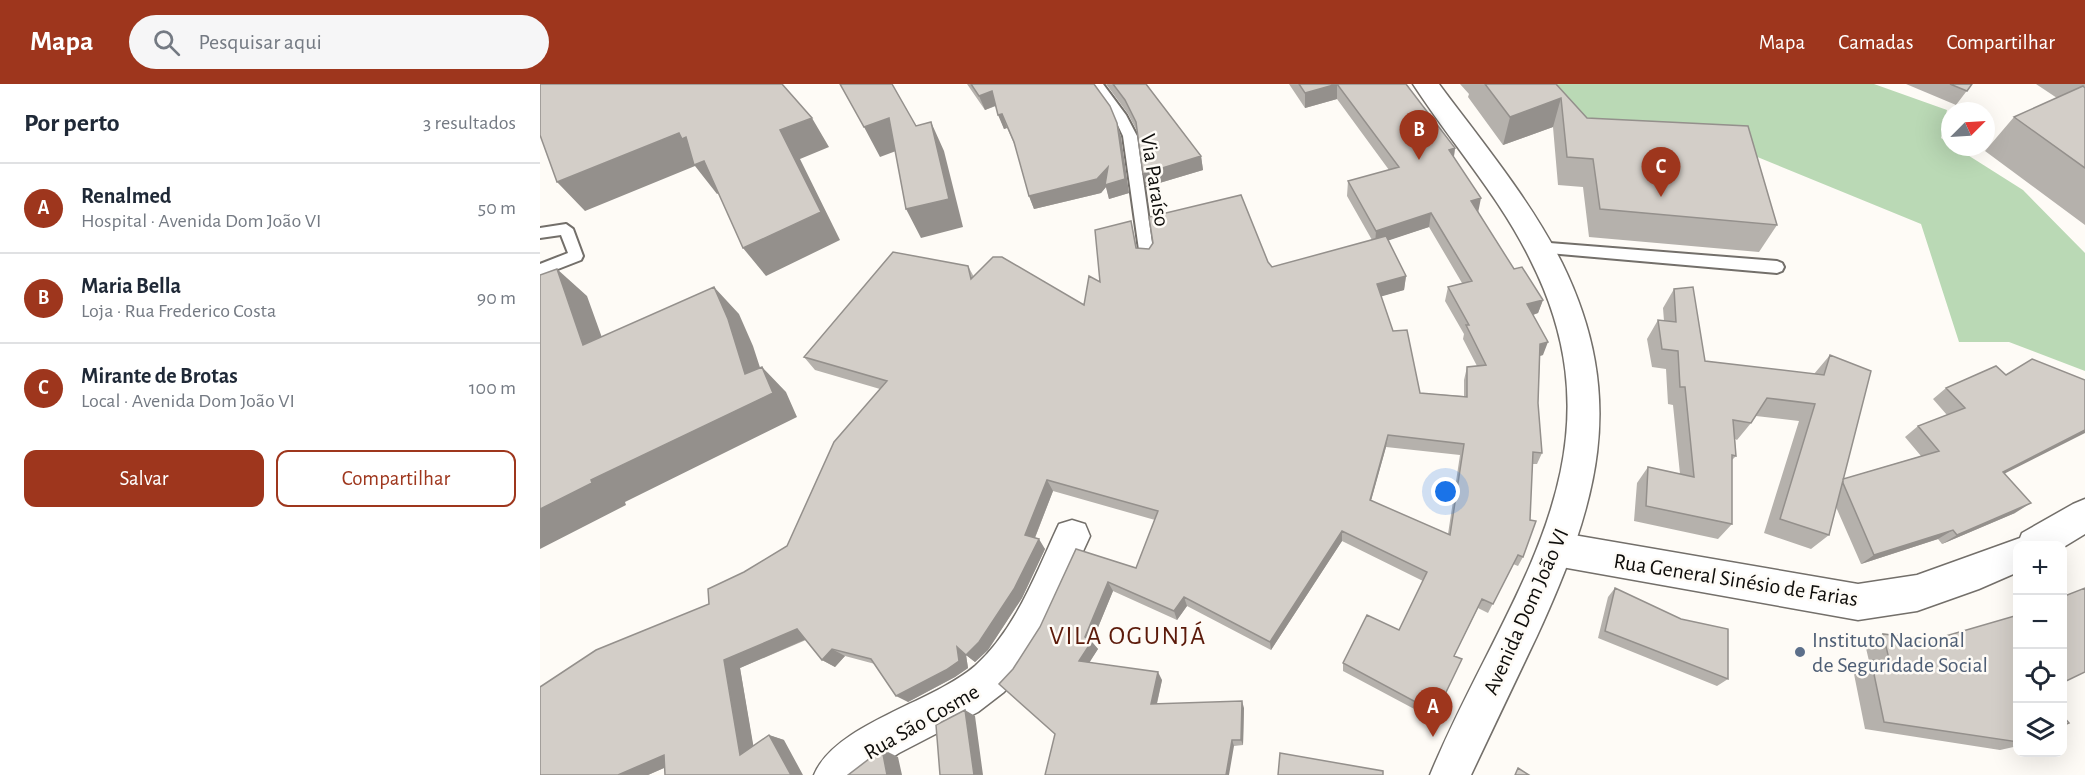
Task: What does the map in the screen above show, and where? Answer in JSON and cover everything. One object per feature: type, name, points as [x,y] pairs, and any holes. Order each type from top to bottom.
[{"type":"main road","name":"Avenida Dom João VI","points":[[1426,84],[1512,205],[1537,247],[1563,298],[1576,338],[1584,381],[1583,423],[1577,480],[1556,549],[1539,590],[1450,775]]},
{"type":"main road","points":[[2044,541],[2085,515]]},
{"type":"main road","name":"Rua São Cosme","points":[[834,775],[879,742],[970,695],[988,681],[1006,661],[1032,620],[1072,536]]},
{"type":"main road","name":"Rua General Sinésio de Farias","points":[[1556,549],[1858,602],[1917,593],[1979,572],[2013,556]]},
{"type":"lane","name":"Via Paraíso","points":[[1096,84],[1121,118],[1130,136],[1147,257]]},
{"type":"lane","points":[[540,270],[576,256],[566,229],[541,231]]},
{"type":"lane","points":[[1537,247],[1777,267]]},
{"type":"green space","points":[[1552,84],[1874,84],[1941,108],[1941,156],[1969,156],[2023,190],[2085,253],[2085,371],[2009,342],[1959,342],[1921,224],[1728,145],[1558,122]]},
{"type":"building","points":[[540,84],[782,84],[812,118],[780,130],[821,212],[743,248],[704,161],[694,165],[686,137],[682,139],[679,133],[557,182],[540,135]]},
{"type":"building","points":[[840,84],[892,84],[916,126],[931,122],[949,199],[906,209],[889,118],[864,127]]},
{"type":"building","points":[[971,84],[1094,84],[1110,106],[1117,123],[1125,179],[1105,185],[1108,167],[1097,179],[1029,196],[1014,142],[1002,114],[998,115],[992,91],[979,96]]},
{"type":"building","points":[[1113,84],[1146,84],[1201,156],[1143,174],[1136,122],[1125,100]]},
{"type":"building","points":[[1299,84],[1337,84],[1305,93]]},
{"type":"building","points":[[1337,84],[1406,84],[1455,148],[1449,150],[1481,198],[1471,201],[1514,269],[1522,267],[1543,300],[1527,304],[1548,342],[1540,344],[1538,403],[1542,453],[1533,452],[1530,520],[1536,521],[1523,557],[1518,555],[1493,604],[1482,599],[1454,656],[1462,659],[1436,713],[1343,663],[1367,615],[1399,630],[1427,572],[1342,531],[1270,642],[1184,597],[1174,611],[1108,582],[1085,637],[1092,641],[1079,661],[1158,672],[1151,704],[1242,701],[1241,740],[1232,740],[1226,775],[1045,775],[1055,734],[999,684],[1013,669],[1040,627],[1076,549],[1136,568],[1158,511],[1047,480],[1025,535],[1039,539],[1014,589],[979,642],[966,655],[957,647],[959,661],[946,670],[896,696],[871,659],[832,649],[822,660],[797,629],[724,660],[740,755],[769,735],[791,775],[665,775],[664,755],[618,775],[540,775],[540,687],[596,650],[709,604],[708,589],[744,572],[787,546],[834,442],[887,381],[804,357],[893,252],[968,266],[971,279],[993,257],[1002,257],[1084,305],[1089,276],[1100,282],[1095,230],[1131,221],[1136,248],[1149,249],[1153,243],[1149,217],[1241,195],[1272,267],[1386,236],[1406,276],[1377,284],[1393,331],[1407,330],[1420,393],[1467,397],[1467,367],[1486,365],[1466,325],[1469,325],[1448,287],[1472,281],[1431,213],[1376,231],[1348,181],[1399,167]],"holes":[[[1388,435],[1464,444],[1450,535],[1370,500]]]},
{"type":"building","points":[[1485,84],[1556,84],[1587,118],[1748,126],[1777,225],[1600,209],[1593,159],[1567,157],[1561,98],[1510,117]]},
{"type":"building","points":[[1950,84],[1972,84],[1967,91]]},
{"type":"building","points":[[2083,86],[2085,88],[2085,168],[2014,117]]},
{"type":"building","points":[[557,269],[583,345],[714,287],[728,319],[745,374],[762,367],[773,393],[591,480],[592,483],[540,509],[540,275]]},
{"type":"building","points":[[1693,287],[1705,361],[1824,375],[1830,355],[1871,371],[1829,535],[1780,519],[1815,404],[1767,398],[1751,423],[1733,420],[1736,456],[1732,455],[1732,524],[1646,506],[1648,467],[1694,477],[1685,387],[1680,387],[1678,351],[1662,349],[1658,320],[1676,322],[1674,289]]},
{"type":"building","points":[[2032,359],[2085,380],[2085,430],[2003,472],[2031,503],[1957,535],[1953,530],[1874,555],[1843,479],[1939,451],[1918,426],[1965,408],[1946,388],[1996,366],[2006,375]]},
{"type":"building","points":[[1615,588],[1681,619],[1728,629],[1728,679],[1605,631]]},
{"type":"building","points":[[2085,588],[2085,672],[2067,681],[2067,649],[2067,595]]},
{"type":"building","points":[[2013,616],[2013,741],[1884,722],[1871,660],[1890,663],[1883,634],[1932,640]]},
{"type":"building","points":[[965,710],[974,775],[940,775],[936,725]]},
{"type":"building","points":[[882,749],[887,775],[848,775]]},
{"type":"building","points":[[1280,753],[1383,771],[1383,775],[1278,775]]},
{"type":"building","points":[[1518,768],[1529,775],[1515,775]]},
{"type":"place","name":"Maria Bella","points":[[1419,160]]},
{"type":"place","name":"Mirante de Brotas","points":[[1661,197]]},
{"type":"place","name":"Instituto Nacional de Seguridade Social","points":[[1800,652]]},
{"type":"place","name":"Renalmed","points":[[1433,737]]},
{"type":"district","name":"VILA OGUNJÁ","points":[[1128,635]]}]
